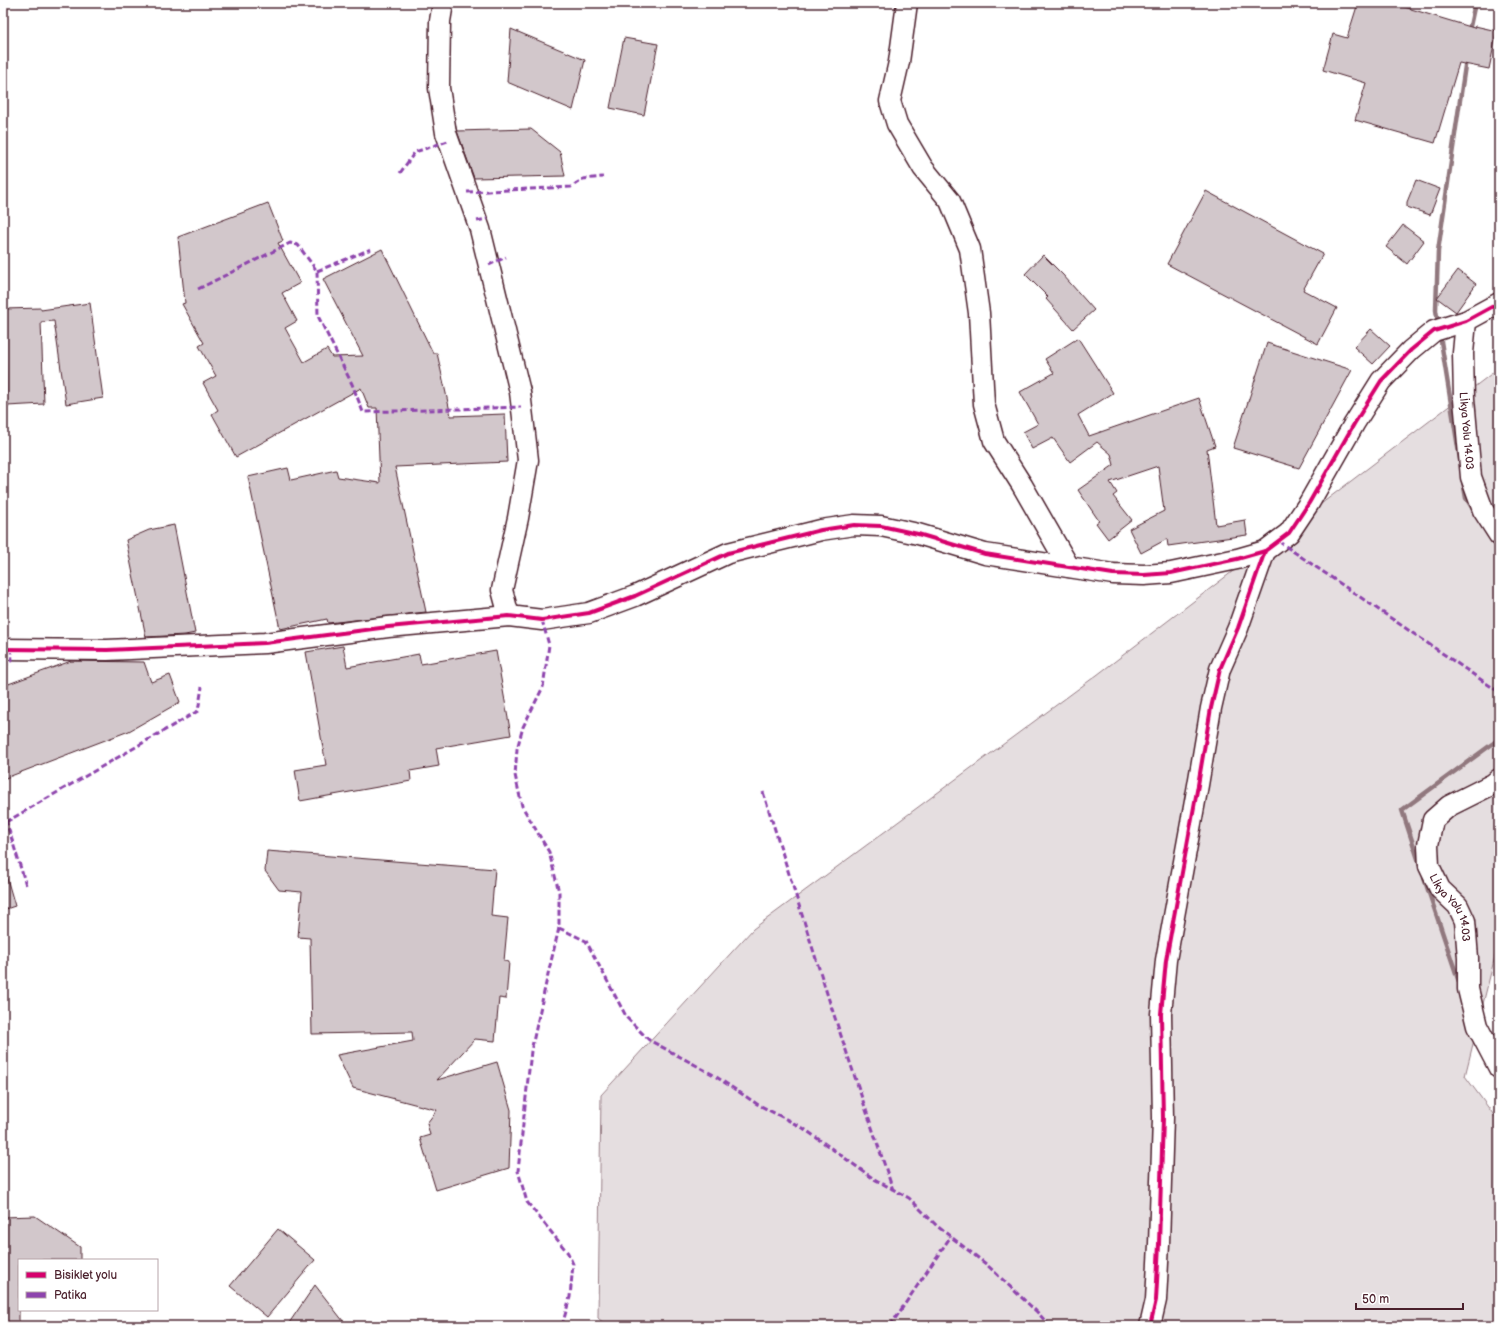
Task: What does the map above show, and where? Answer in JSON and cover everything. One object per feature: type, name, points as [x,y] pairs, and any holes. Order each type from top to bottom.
[{"type":"street","points":[[443,3],[440,21],[439,88],[446,133],[480,229],[520,392],[528,460],[518,518],[502,590],[509,616]]},
{"type":"street","points":[[907,3],[900,62],[890,101],[897,124],[924,168],[950,201],[970,249],[979,314],[984,404],[994,441],[1022,485],[1069,567]]},
{"type":"street","points":[[3,649],[107,650],[264,643],[388,627],[509,616],[542,620],[589,613],[635,596],[728,553],[821,530],[854,525],[881,526],[918,534],[985,554],[1113,574],[1144,575],[1171,573],[1237,559],[1265,551],[1289,533],[1309,503],[1354,424],[1381,381],[1411,350],[1434,331],[1466,321],[1499,303]]},
{"type":"street","name":"Lİkya Yolu 14.03","points":[[1466,321],[1464,399],[1471,477],[1484,510],[1499,535]]},
{"type":"street","points":[[1150,1326],[1156,1300],[1159,1244],[1163,1118],[1161,1014],[1166,960],[1211,708],[1220,669],[1238,628],[1265,551]]},
{"type":"street","name":"Lİkya Yolu 14.03","points":[[1499,779],[1493,784],[1449,806],[1433,820],[1428,845],[1429,866],[1440,889],[1458,906],[1465,921],[1468,958],[1468,990],[1477,1026],[1499,1068]]},
{"type":"shaded area","points":[[1499,368],[1499,940],[1465,1076],[1499,1122],[1499,1326],[607,1326],[598,1318],[601,1095],[753,929],[1097,675]]},
{"type":"building","points":[[1358,3],[1391,3],[1474,28],[1475,26],[1497,31],[1489,69],[1459,63],[1435,143],[1355,120],[1366,83],[1323,70],[1333,34],[1347,38]]},
{"type":"building","points":[[511,29],[585,60],[573,110],[507,82]]},
{"type":"building","points":[[624,38],[658,44],[644,115],[610,108]]},
{"type":"building","points":[[531,129],[560,152],[565,176],[474,178],[457,131]]},
{"type":"building","points":[[1416,180],[1440,189],[1430,215],[1407,207],[1407,202]]},
{"type":"building","points":[[1206,191],[1323,254],[1303,290],[1337,308],[1318,344],[1167,264]]},
{"type":"building","points":[[268,203],[283,241],[278,243],[300,283],[282,293],[297,321],[285,328],[304,362],[327,349],[332,357],[363,356],[323,279],[382,249],[433,353],[437,353],[451,416],[505,414],[507,462],[395,467],[426,612],[328,623],[327,619],[280,629],[248,477],[288,468],[291,480],[336,470],[338,477],[380,483],[377,408],[369,408],[361,388],[236,457],[212,414],[218,410],[203,383],[216,376],[199,346],[204,343],[182,304],[185,303],[178,237]]},
{"type":"building","points":[[1403,225],[1424,241],[1407,264],[1386,247]]},
{"type":"building","points":[[1043,255],[1094,310],[1073,329],[1046,299],[1048,297],[1025,274]]},
{"type":"building","points":[[1458,270],[1476,284],[1456,312],[1437,298]]},
{"type":"building","points":[[90,303],[103,398],[66,404],[54,321],[41,322],[44,404],[7,406],[4,309],[41,308],[41,310]]},
{"type":"building","points":[[1371,329],[1390,346],[1373,364],[1354,347]]},
{"type":"building","points":[[1078,338],[1113,393],[1078,415],[1089,436],[1199,398],[1215,446],[1207,449],[1216,525],[1245,520],[1247,535],[1168,546],[1167,539],[1141,553],[1129,529],[1164,511],[1158,466],[1110,482],[1117,493],[1113,496],[1132,520],[1108,539],[1096,523],[1099,521],[1078,490],[1114,465],[1111,454],[1097,442],[1070,462],[1053,438],[1032,449],[1023,432],[1038,424],[1020,392],[1054,373],[1045,359]]},
{"type":"building","points":[[1267,343],[1352,370],[1299,468],[1233,448]]},
{"type":"building","points":[[174,525],[195,633],[146,637],[126,540],[149,530]]},
{"type":"building","points":[[343,646],[347,667],[419,654],[421,664],[496,651],[511,735],[436,748],[439,766],[410,771],[411,781],[300,801],[295,770],[326,765],[306,652]]},
{"type":"building","points":[[71,661],[144,662],[151,682],[170,675],[180,702],[129,731],[3,779],[3,686]]},
{"type":"building","points":[[267,851],[495,869],[491,916],[508,918],[504,961],[509,962],[506,999],[499,998],[495,1041],[475,1039],[437,1080],[497,1062],[511,1110],[509,1168],[436,1190],[420,1138],[430,1135],[427,1123],[437,1110],[353,1088],[337,1055],[413,1041],[412,1032],[312,1034],[310,938],[298,937],[302,892],[279,890],[265,871]]},
{"type":"building","points":[[3,875],[6,875],[15,906],[3,910]]},
{"type":"building","points":[[35,1216],[80,1247],[80,1259],[18,1259],[19,1326],[3,1326],[3,1217]]},
{"type":"building","points":[[278,1229],[315,1260],[267,1317],[230,1286]]},
{"type":"building","points":[[315,1285],[347,1326],[287,1326]]},
{"type":"waterway","points":[[1469,31],[1475,3]]},
{"type":"waterway","points":[[1438,323],[1436,310],[1438,251],[1466,59]]},
{"type":"waterway","points":[[1440,335],[1460,460]]},
{"type":"waterway","points":[[1463,481],[1466,498],[1473,509]]},
{"type":"waterway","points":[[1492,539],[1499,550]]},
{"type":"waterway","points":[[1420,865],[1402,810],[1499,739]]},
{"type":"waterway","points":[[1424,878],[1460,985]]},
{"type":"marked path","points":[[400,173],[415,152],[448,141]]},
{"type":"marked path","points":[[467,192],[571,187],[583,179],[603,177]]},
{"type":"marked path","points":[[477,221],[487,219]]},
{"type":"marked path","points":[[198,289],[290,243],[298,245],[317,271],[318,316],[352,384],[363,412],[521,407]]},
{"type":"marked path","points":[[317,271],[371,249]]},
{"type":"marked path","points":[[489,265],[506,257]]},
{"type":"marked path","points":[[1278,541],[1499,692]]},
{"type":"marked path","points":[[542,620],[549,645],[543,687],[523,727],[517,749],[515,775],[522,806],[549,852],[559,892],[559,928],[586,941],[627,1018],[649,1040],[712,1074],[757,1104],[803,1128],[874,1179],[909,1198],[937,1226],[986,1264],[1050,1326]]},
{"type":"marked path","points":[[3,667],[12,660],[11,649]]},
{"type":"marked path","points":[[6,822],[198,711],[202,687]]},
{"type":"marked path","points":[[763,792],[830,1003],[893,1190]]},
{"type":"marked path","points":[[3,811],[26,885]]},
{"type":"marked path","points":[[559,928],[531,1051],[518,1171],[527,1202],[568,1253],[573,1264],[570,1297],[562,1326]]},
{"type":"marked path","points":[[890,1326],[951,1236]]},
{"type":"cycle path","points":[[3,649],[107,650],[265,643],[388,627],[509,616],[542,620],[589,613],[635,596],[728,553],[821,530],[854,525],[881,526],[918,534],[985,554],[1113,574],[1144,575],[1171,573],[1237,559],[1265,551],[1289,533],[1309,503],[1354,424],[1381,381],[1411,350],[1434,331],[1466,321],[1499,303]]},
{"type":"cycle path","points":[[1150,1326],[1156,1300],[1159,1244],[1163,1118],[1161,1014],[1166,960],[1211,708],[1220,669],[1238,628],[1265,551]]}]
